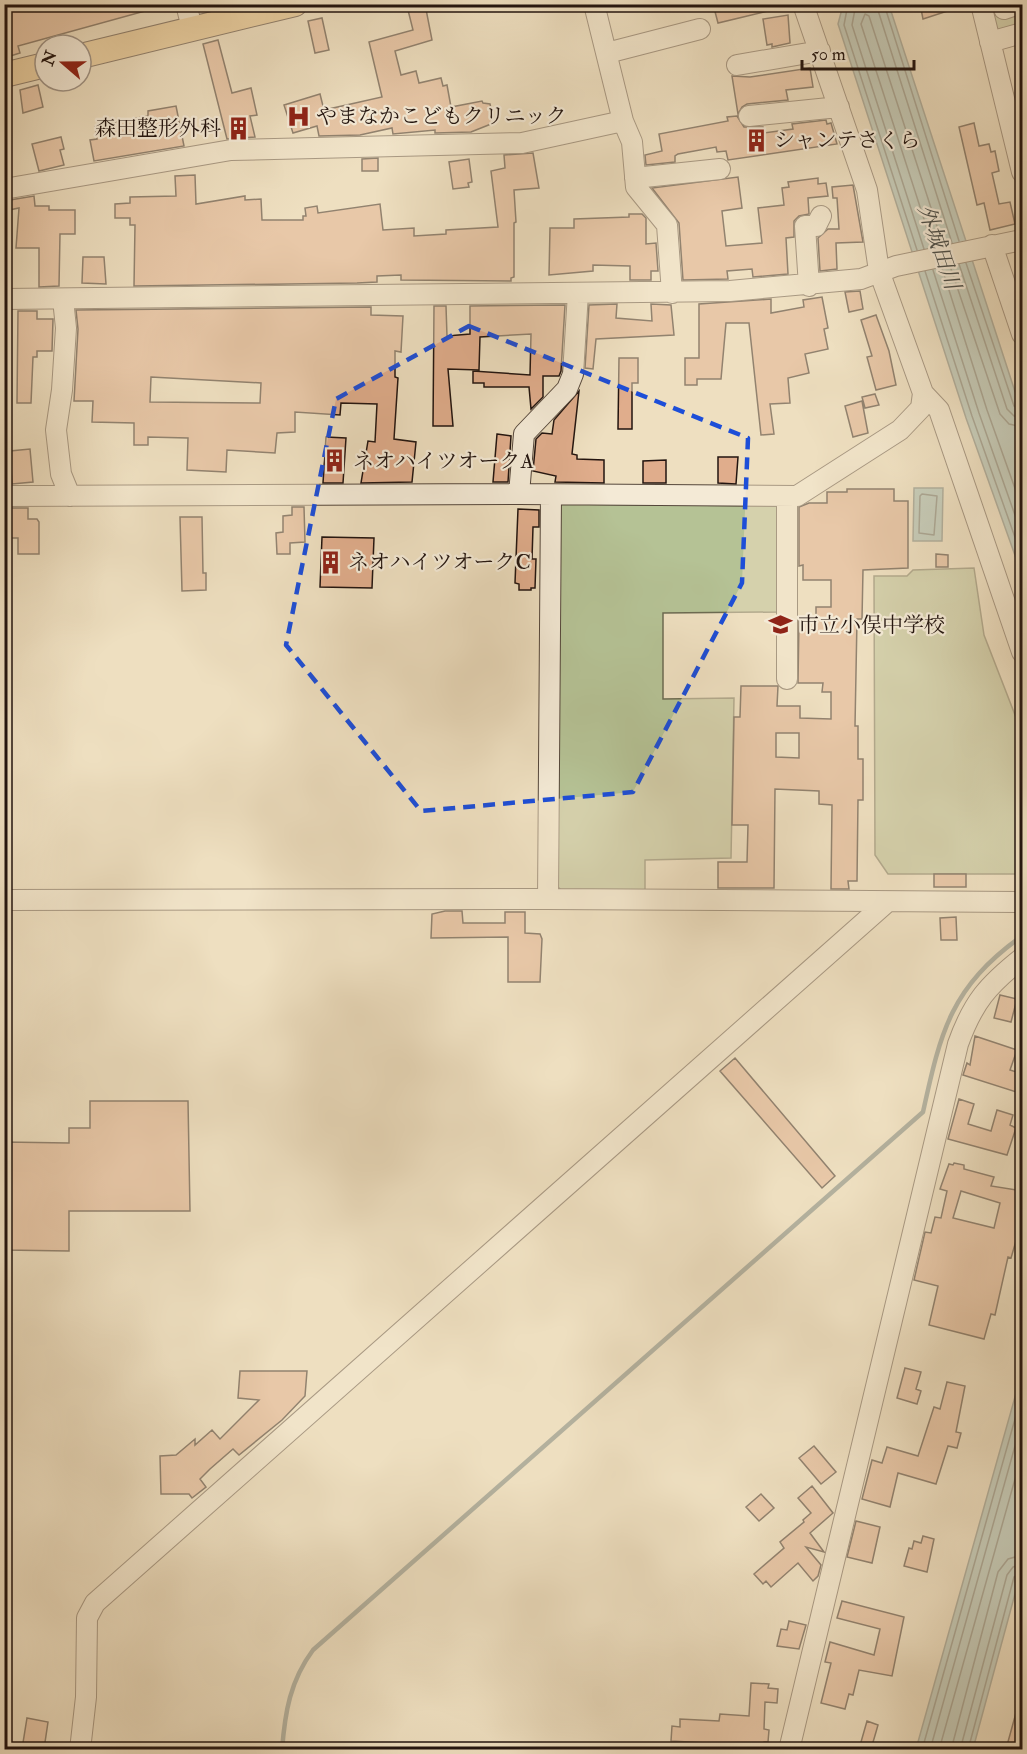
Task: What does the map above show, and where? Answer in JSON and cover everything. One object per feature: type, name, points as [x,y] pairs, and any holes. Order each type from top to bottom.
[{"type":"main road","points":[[93,53],[295,4]]},
{"type":"main road","points":[[4,75],[33,68]]},
{"type":"street","points":[[186,4],[192,28]]},
{"type":"street","points":[[594,4],[623,121],[632,142],[636,187],[668,225],[672,293]]},
{"type":"street","points":[[4,496],[519,494],[797,496],[900,430],[921,408],[923,393],[887,277],[867,190],[803,4]]},
{"type":"street","points":[[981,4],[1023,172]]},
{"type":"street","points":[[607,53],[699,29]]},
{"type":"street","points":[[990,42],[1023,33]]},
{"type":"street","points":[[737,65],[820,51]]},
{"type":"street","points":[[749,116],[839,107]]},
{"type":"street","points":[[4,189],[231,150],[522,143],[623,121]]},
{"type":"street","points":[[635,178],[720,169]]},
{"type":"street","points":[[809,286],[805,226],[816,226],[821,216]]},
{"type":"street","points":[[4,299],[672,293],[809,286],[887,277],[988,246],[1023,240]]},
{"type":"street","points":[[988,246],[1023,334]]},
{"type":"street","points":[[519,494],[524,434],[567,389],[573,374],[578,293]]},
{"type":"street","points":[[63,299],[66,328],[62,390],[56,430],[62,474],[70,496]]},
{"type":"street","points":[[923,393],[939,410],[1023,652]]},
{"type":"street","points":[[548,899],[551,495]]},
{"type":"street","points":[[787,497],[787,679]]},
{"type":"street","points":[[4,900],[548,899],[886,903],[1023,902]]},
{"type":"street","points":[[81,1749],[86,1697],[87,1618],[95,1603],[886,903]]},
{"type":"street","points":[[789,1749],[958,1044],[973,1007],[984,991],[1023,958]]},
{"type":"highlighted area","points":[[469,326],[748,438],[742,583],[633,792],[421,811],[286,645],[336,399]]},
{"type":"green space","points":[[981,5],[1022,5],[1022,38],[991,48]]},
{"type":"green space","points":[[557,504],[779,506],[778,612],[663,613],[663,699],[734,698],[731,858],[645,860],[645,891],[562,891],[557,886]]},
{"type":"green space","points":[[974,568],[984,635],[1022,733],[1022,874],[888,874],[875,855],[874,576],[907,576],[913,570]]},
{"type":"water","name":"外城田川","points":[[843,5],[889,5],[1022,413],[1022,575],[966,418],[838,24]]},
{"type":"water","points":[[914,488],[943,488],[942,541],[913,541]]},
{"type":"water","points":[[1022,1372],[1022,1568],[973,1749],[916,1749]]},
{"type":"building","points":[[4,4],[155,4],[156,8],[65,33],[33,33],[33,42],[18,46],[20,53],[4,58]]},
{"type":"building","points":[[410,4],[425,4],[432,40],[395,51],[401,75],[416,71],[419,83],[441,78],[443,86],[447,85],[451,107],[482,101],[490,104],[494,122],[471,132],[435,133],[435,130],[393,134],[392,128],[360,135],[319,136],[317,126],[293,133],[284,105],[320,94],[324,110],[382,97],[369,42],[413,30],[408,10],[412,9]]},
{"type":"building","points":[[713,4],[776,4],[776,9],[718,23]]},
{"type":"building","points":[[920,4],[960,4],[960,7],[923,19]]},
{"type":"building","points":[[788,15],[790,43],[772,47],[772,44],[767,45],[763,19]]},
{"type":"building","points":[[322,18],[329,50],[315,53],[308,21]]},
{"type":"building","points":[[218,40],[232,93],[251,88],[257,115],[250,116],[255,137],[227,139],[203,44]]},
{"type":"building","points":[[810,68],[813,87],[786,90],[788,100],[747,104],[738,114],[732,76],[750,77]]},
{"type":"building","points":[[33,86],[33,93],[40,93],[43,107],[23,113],[20,90]]},
{"type":"building","points":[[176,106],[184,146],[94,161],[90,140],[97,139],[95,126],[148,116],[148,111]]},
{"type":"building","points":[[737,116],[744,127],[763,127],[764,133],[793,129],[792,124],[826,120],[827,124],[831,123],[837,144],[728,160],[726,151],[717,152],[716,147],[678,154],[675,156],[675,162],[646,165],[645,155],[662,151],[659,134],[728,121],[727,117]]},
{"type":"building","points":[[974,123],[979,146],[989,144],[991,152],[995,151],[999,171],[992,173],[999,204],[1010,202],[1015,224],[990,230],[984,203],[977,205],[959,127]]},
{"type":"building","points":[[61,137],[64,149],[60,150],[64,165],[39,171],[32,144]]},
{"type":"building","points":[[533,153],[539,188],[514,190],[516,222],[514,223],[514,277],[511,281],[401,280],[401,275],[377,276],[377,282],[357,283],[134,286],[135,225],[130,225],[130,218],[115,218],[115,204],[130,203],[130,197],[176,196],[175,176],[195,175],[196,204],[245,196],[245,200],[261,199],[262,220],[303,220],[303,216],[306,216],[305,208],[317,206],[318,213],[380,204],[383,230],[414,228],[414,236],[446,234],[446,230],[498,227],[491,171],[505,168],[504,155]]},
{"type":"building","points":[[378,158],[378,171],[362,171],[362,159]]},
{"type":"building","points":[[469,159],[472,182],[468,183],[469,187],[453,189],[449,162]]},
{"type":"building","points":[[738,177],[742,208],[722,211],[726,246],[762,243],[758,208],[784,205],[782,188],[789,187],[788,182],[818,178],[818,184],[826,183],[828,196],[808,198],[809,214],[799,216],[794,221],[794,237],[786,238],[788,274],[753,277],[752,269],[727,271],[728,279],[683,280],[679,223],[652,188]]},
{"type":"building","points":[[853,185],[863,242],[836,243],[837,269],[820,271],[818,238],[828,229],[839,229],[837,198],[833,198],[832,187]]},
{"type":"building","points":[[34,196],[35,206],[49,206],[49,210],[75,210],[75,234],[60,234],[59,286],[39,287],[39,248],[16,248],[19,208],[4,211],[4,201]]},
{"type":"building","points":[[629,214],[642,214],[646,218],[646,244],[656,243],[658,271],[651,271],[651,280],[630,280],[630,266],[593,265],[593,271],[549,275],[550,228],[574,228],[574,219],[629,217]]},
{"type":"building","points":[[83,257],[104,257],[106,284],[82,283]]},
{"type":"building","points":[[860,291],[863,309],[849,312],[845,292]]},
{"type":"building","points":[[822,297],[828,328],[824,329],[828,349],[805,354],[809,373],[788,378],[790,403],[770,404],[774,434],[761,435],[749,323],[726,323],[721,379],[697,379],[697,385],[685,385],[685,358],[699,358],[699,304],[771,299],[771,313],[804,307],[803,300]]},
{"type":"building","points":[[617,304],[616,318],[652,321],[651,304],[671,305],[674,335],[596,339],[593,369],[585,368],[589,305]]},
{"type":"building","points":[[565,305],[561,371],[559,376],[543,376],[543,397],[531,409],[529,387],[484,387],[484,383],[473,383],[473,371],[530,375],[531,334],[480,337],[479,370],[448,369],[453,426],[433,426],[434,306],[446,306],[447,336],[470,334],[470,306]]},
{"type":"building","points":[[371,307],[371,315],[403,316],[401,352],[395,351],[395,377],[398,378],[394,439],[416,442],[412,482],[361,483],[368,441],[375,442],[377,404],[341,403],[340,415],[295,412],[295,432],[277,433],[275,453],[227,450],[226,472],[187,470],[188,438],[148,437],[148,445],[134,445],[134,423],[92,422],[93,401],[74,401],[78,329],[76,310]],"holes":[[[151,377],[261,383],[260,403],[150,402]]]},
{"type":"building","points":[[18,311],[37,311],[37,319],[53,319],[52,351],[37,351],[37,357],[33,357],[31,403],[17,403]]},
{"type":"building","points":[[876,315],[889,351],[896,385],[876,390],[867,357],[872,356],[861,320]]},
{"type":"building","points":[[619,358],[638,358],[638,383],[632,383],[632,429],[618,429]]},
{"type":"building","points":[[579,391],[572,454],[577,455],[577,459],[604,460],[604,483],[555,482],[556,476],[533,471],[536,439],[542,433],[552,434],[554,420]]},
{"type":"building","points":[[875,394],[879,405],[865,408],[862,397]]},
{"type":"building","points":[[862,401],[868,433],[853,437],[845,406]]},
{"type":"building","points":[[497,434],[511,436],[508,482],[493,482]]},
{"type":"building","name":"ネオハイツオークA","points":[[326,437],[346,438],[343,483],[323,483]]},
{"type":"building","points":[[30,449],[33,482],[12,484],[10,451]]},
{"type":"building","points":[[718,457],[738,457],[736,484],[718,483]]},
{"type":"building","points":[[666,460],[666,483],[643,483],[643,461]]},
{"type":"building","points":[[847,489],[894,489],[894,501],[908,501],[908,568],[863,570],[862,619],[857,619],[855,726],[858,726],[858,759],[863,759],[863,800],[858,800],[857,881],[848,881],[849,889],[831,889],[832,805],[819,804],[819,791],[775,789],[774,888],[718,888],[718,862],[747,862],[748,825],[732,825],[734,717],[740,717],[741,686],[778,686],[777,706],[800,706],[800,718],[831,719],[831,692],[822,692],[823,683],[798,683],[799,619],[816,619],[816,607],[831,607],[831,580],[803,580],[803,565],[799,566],[799,507],[809,503],[827,503],[827,492],[847,492]],"holes":[[[776,733],[799,733],[799,758],[776,757]]]},
{"type":"building","points":[[292,507],[304,507],[305,542],[290,543],[290,554],[277,554],[276,533],[283,532],[283,516],[292,515]]},
{"type":"building","points":[[4,508],[28,508],[28,519],[37,519],[39,522],[39,554],[18,554],[18,538],[4,538]]},
{"type":"building","points":[[518,509],[539,510],[539,527],[533,527],[532,559],[536,559],[535,588],[531,590],[519,590],[519,584],[515,583]]},
{"type":"building","points":[[180,517],[202,517],[203,573],[206,573],[206,590],[182,591]]},
{"type":"building","points":[[322,537],[374,538],[372,588],[320,587]]},
{"type":"building","points":[[936,554],[948,555],[948,567],[936,567]]},
{"type":"building","points":[[934,874],[966,874],[966,887],[934,887]]},
{"type":"building","points":[[462,911],[463,923],[505,923],[505,912],[525,912],[525,933],[540,934],[542,939],[540,982],[508,982],[508,937],[431,938],[432,914]]},
{"type":"building","points":[[956,917],[957,940],[941,940],[940,918]]},
{"type":"building","points":[[1000,995],[1017,999],[1011,1022],[994,1018]]},
{"type":"building","points":[[975,1036],[1017,1050],[1010,1070],[1023,1074],[1023,1094],[963,1075],[967,1063],[970,1065]]},
{"type":"building","points":[[735,1058],[835,1176],[822,1188],[720,1071]]},
{"type":"building","points":[[959,1099],[974,1104],[968,1124],[991,1131],[997,1110],[1013,1115],[1010,1125],[1016,1128],[1007,1155],[948,1139]]},
{"type":"building","points":[[90,1101],[188,1101],[190,1211],[69,1211],[69,1251],[4,1250],[4,1142],[69,1143],[69,1128],[90,1128]]},
{"type":"building","points":[[954,1163],[964,1165],[964,1169],[994,1177],[991,1186],[1023,1191],[1023,1217],[1011,1258],[1008,1257],[995,1315],[991,1314],[984,1339],[929,1325],[938,1286],[914,1280],[925,1232],[931,1233],[935,1217],[941,1218],[947,1191],[940,1189],[949,1164]],"holes":[[[961,1191],[1000,1203],[994,1228],[953,1218]]]},
{"type":"building","points":[[905,1368],[921,1372],[916,1389],[921,1391],[917,1404],[897,1398]]},
{"type":"building","points":[[240,1371],[307,1371],[305,1396],[282,1420],[239,1455],[233,1449],[210,1469],[200,1479],[206,1487],[192,1498],[189,1494],[161,1494],[160,1456],[176,1455],[195,1439],[195,1445],[212,1430],[220,1439],[259,1400],[238,1398]]},
{"type":"building","points":[[947,1382],[965,1386],[956,1432],[961,1433],[957,1448],[948,1446],[936,1484],[898,1473],[890,1507],[862,1499],[872,1460],[882,1463],[887,1447],[918,1456],[934,1407],[940,1409]]},
{"type":"building","points":[[814,1446],[836,1472],[821,1484],[799,1458]]},
{"type":"building","points":[[812,1486],[833,1513],[810,1533],[824,1552],[806,1547],[821,1565],[818,1576],[813,1581],[798,1563],[771,1587],[766,1581],[763,1584],[754,1574],[784,1548],[780,1542],[811,1513],[798,1498]]},
{"type":"building","points":[[761,1494],[774,1508],[759,1521],[746,1507]]},
{"type":"building","points":[[856,1521],[880,1527],[872,1563],[847,1557]]},
{"type":"building","points":[[923,1536],[934,1539],[927,1572],[904,1566],[909,1548],[912,1549],[914,1541],[921,1543]]},
{"type":"building","points":[[842,1601],[904,1617],[892,1676],[859,1670],[853,1695],[849,1694],[845,1709],[821,1703],[831,1663],[825,1662],[830,1642],[874,1655],[880,1629],[837,1618]]},
{"type":"building","points":[[789,1621],[806,1625],[799,1649],[777,1646],[781,1629],[787,1630]]},
{"type":"building","points":[[751,1683],[769,1684],[768,1688],[778,1689],[777,1703],[765,1702],[764,1729],[769,1730],[768,1742],[764,1742],[760,1749],[706,1749],[706,1743],[671,1741],[672,1726],[680,1727],[680,1719],[719,1721],[720,1714],[749,1716]]},
{"type":"building","points":[[1019,1702],[1023,1703],[1023,1749],[1006,1749]]},
{"type":"building","points":[[27,1718],[48,1722],[44,1749],[22,1749]]},
{"type":"building","points":[[867,1721],[878,1725],[871,1749],[859,1749]]},
{"type":"waterway","points":[[282,1750],[290,1697],[299,1673],[313,1650],[923,1112],[936,1057],[953,1012],[964,992],[979,973],[1022,936]]},
{"type":"place","name":"やまなかこどもクリニック","points":[[298,116]]},
{"type":"place","name":"森田整形外科","points":[[239,128]]},
{"type":"place","name":"シャンテさくら","points":[[756,140]]},
{"type":"place","name":"ネオハイツオークA","points":[[335,461]]},
{"type":"place","name":"ネオハイツオークC","points":[[330,562]]},
{"type":"place","name":"市立小俣中学校","points":[[780,625]]}]
